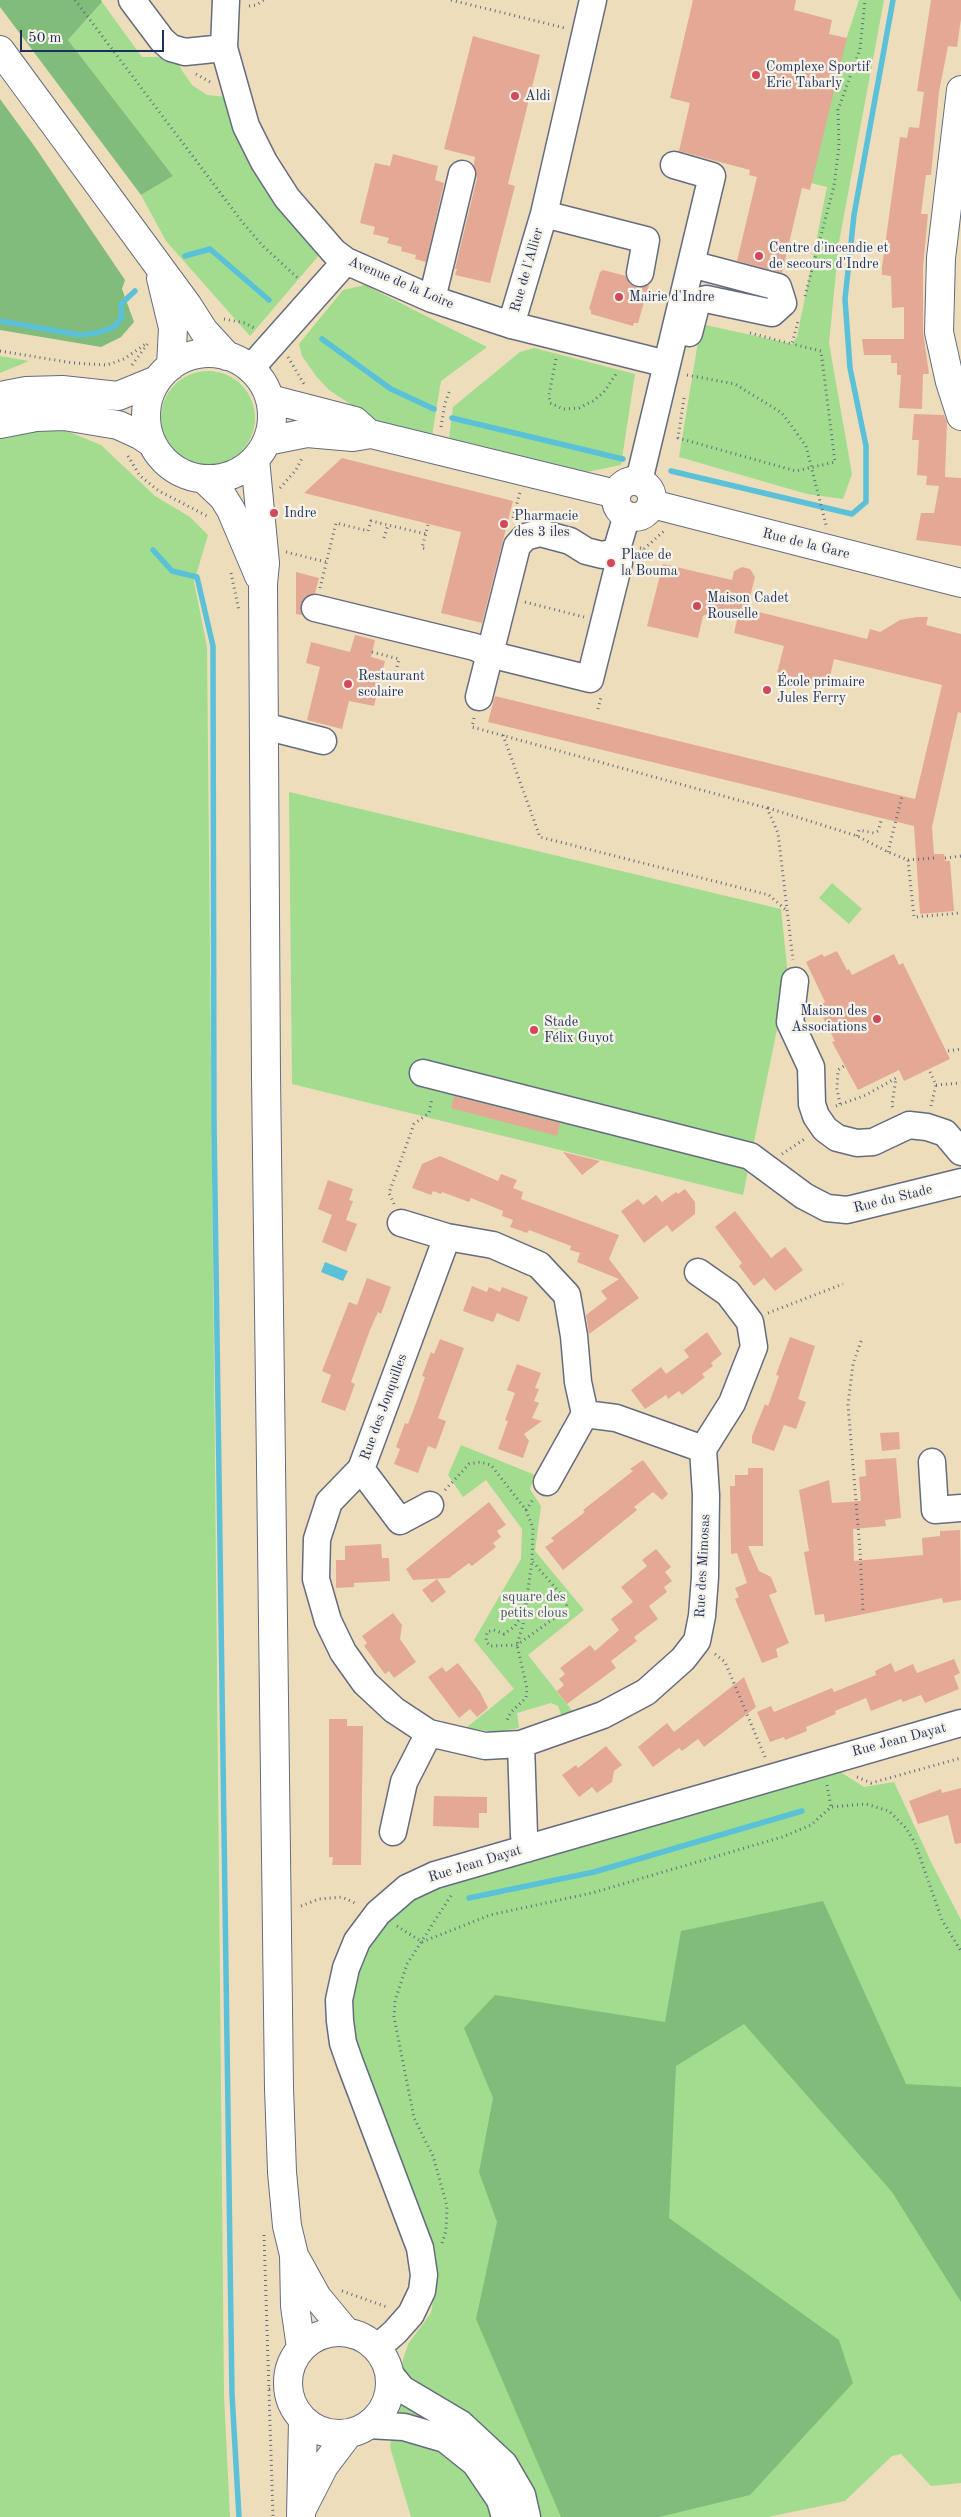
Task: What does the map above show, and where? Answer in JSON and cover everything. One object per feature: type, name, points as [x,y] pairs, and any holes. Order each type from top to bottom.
[{"type":"main road","points":[[0,50],[156,265],[188,306],[204,332],[259,378],[270,399],[272,415],[261,450],[258,500],[263,537],[279,2088],[283,2181],[287,2226],[294,2255],[295,2306],[301,2348]]},
{"type":"main road","points":[[961,90],[941,258],[939,332],[950,382],[961,416]]},
{"type":"main road","points":[[152,443],[146,418],[149,398],[164,373],[173,328],[166,292],[156,265]]},
{"type":"main road","points":[[0,396],[26,391],[62,390],[118,396],[164,373],[188,357],[201,354],[239,362]]},
{"type":"main road","name":"Rue de la Gare","points":[[270,399],[356,421],[370,434]]},
{"type":"main road","points":[[0,424],[36,417],[64,416],[118,425],[140,434],[152,443],[167,464],[178,472],[204,480],[223,497],[232,510],[263,584]]},
{"type":"main road","name":"Rue de la Gare","points":[[261,450],[307,433],[353,437],[370,434],[634,499],[961,583]]},
{"type":"main road","points":[[204,480],[230,476],[241,471],[261,450]]},
{"type":"main road","points":[[294,2255],[317,2297],[346,2332]]},
{"type":"main road","points":[[301,2514],[324,2466],[358,2429],[378,2416],[387,2399],[389,2374],[386,2362],[377,2348],[362,2337],[346,2332],[332,2332],[319,2335],[301,2348],[278,2386],[303,2420],[321,2431],[335,2434],[358,2429]]},
{"type":"main road","points":[[301,2514],[300,2484],[303,2420]]},
{"type":"street","points":[[132,0],[162,40],[178,50],[224,48]]},
{"type":"street","name":"Avenue de la Loire","points":[[226,0],[224,48],[246,126],[268,169],[286,198],[334,252],[346,261],[432,299],[511,325]]},
{"type":"street","name":"Rue de l'Allier","points":[[593,0],[544,214],[511,325],[681,368]]},
{"type":"street","points":[[674,165],[712,176],[690,270],[681,368]]},
{"type":"street","points":[[432,299],[462,174]]},
{"type":"street","points":[[544,214],[646,240],[640,273]]},
{"type":"street","points":[[239,362],[316,293],[346,261]]},
{"type":"street","points":[[690,270],[778,287],[782,303],[772,312],[706,299],[697,302]]},
{"type":"street","points":[[315,608],[476,647],[489,654],[590,679],[619,563],[616,552],[681,368],[697,302],[698,290],[690,270]]},
{"type":"street","points":[[479,697],[517,546],[525,537],[540,534],[570,541],[586,551],[602,555],[616,552]]},
{"type":"street","points":[[264,726],[323,741]]},
{"type":"street","points":[[795,981],[790,1022],[811,1067],[812,1104],[819,1120],[837,1138],[857,1143],[873,1142],[909,1125],[927,1127],[945,1133],[961,1152]]},
{"type":"street","points":[[430,1075],[760,1163]]},
{"type":"street","name":"Rue du Stade","points":[[760,1163],[814,1203],[837,1210],[847,1210],[961,1182]]},
{"type":"street","points":[[401,1223],[447,1237],[493,1245],[540,1265],[567,1295],[574,1336],[578,1382],[586,1414],[547,1482]]},
{"type":"street","name":"Rue des Jonquilles","points":[[447,1237],[361,1469],[329,1502],[317,1539],[316,1579],[328,1621],[343,1652],[365,1683],[394,1710],[429,1733],[486,1746],[514,1744]]},
{"type":"street","points":[[586,1414],[616,1418],[703,1449],[732,1403],[754,1347],[750,1322],[728,1294],[698,1272]]},
{"type":"street","name":"Rue des Mimosas","points":[[514,1744],[603,1715],[646,1692],[683,1659],[697,1641],[702,1616],[705,1576],[706,1495],[703,1449]]},
{"type":"street","points":[[932,1462],[935,1510],[961,1508]]},
{"type":"street","points":[[361,1469],[400,1521],[430,1505]]},
{"type":"street","name":"Rue Jean Dayat","points":[[377,2348],[396,2332],[417,2303],[422,2291],[423,2261],[343,2043],[340,2000],[346,1968],[357,1941],[371,1920],[407,1888],[435,1875],[837,1757],[961,1723]]},
{"type":"street","points":[[393,1832],[404,1782],[429,1733]]},
{"type":"street","points":[[514,1744],[526,1849]]},
{"type":"street","points":[[389,2374],[402,2389],[461,2424],[504,2464],[522,2495],[527,2517]]},
{"type":"street","points":[[358,2429],[404,2427],[445,2439],[475,2463],[500,2500],[505,2517]]},
{"type":"path","points":[[75,0],[243,223],[283,266],[316,293]]},
{"type":"path","points":[[452,0],[586,33]]},
{"type":"path","points":[[804,298],[834,186],[839,146],[838,110],[860,49],[865,0]]},
{"type":"path","points":[[178,50],[195,74],[207,82],[220,85],[235,84]]},
{"type":"path","points":[[792,344],[799,316]]},
{"type":"path","points":[[684,393],[678,438],[796,470],[835,462],[821,351],[747,333]]},
{"type":"path","points":[[561,337],[549,395],[550,403],[563,409],[579,408],[593,402],[604,392],[626,354]]},
{"type":"path","points":[[0,350],[73,363],[107,365],[124,359],[149,341]]},
{"type":"path","points":[[681,368],[686,384]]},
{"type":"path","points":[[681,368],[735,384],[782,413],[806,446],[827,531]]},
{"type":"path","points":[[315,608],[336,522],[368,531],[371,521],[426,534]]},
{"type":"path","points":[[384,538],[388,525]]},
{"type":"path","points":[[428,525],[422,548],[428,549]]},
{"type":"path","points":[[644,549],[667,528]]},
{"type":"path","points":[[278,550],[326,562]]},
{"type":"path","points":[[504,597],[604,622]]},
{"type":"path","points":[[372,652],[399,659],[395,675]]},
{"type":"path","points":[[479,697],[472,727],[767,808],[857,836],[908,860],[934,858]]},
{"type":"path","points":[[503,736],[540,837],[769,895],[787,911]]},
{"type":"path","points":[[888,852],[902,796]]},
{"type":"path","points":[[767,808],[778,834],[795,981]]},
{"type":"path","points":[[857,836],[859,830],[874,833],[878,831],[882,818]]},
{"type":"path","points":[[945,858],[961,856]]},
{"type":"path","points":[[908,860],[914,916],[961,913]]},
{"type":"path","points":[[948,1051],[961,1049]]},
{"type":"path","points":[[840,1104],[837,1089],[838,1070],[844,1066]]},
{"type":"path","points":[[927,1127],[936,1085],[930,1072]]},
{"type":"path","points":[[401,1223],[389,1193],[414,1124],[429,1113],[430,1075]]},
{"type":"path","points":[[760,1163],[783,1153],[803,1141],[819,1120],[840,1104],[860,1098],[896,1078],[892,1106],[900,1129]]},
{"type":"path","points":[[936,1085],[961,1084]]},
{"type":"path","points":[[750,1322],[843,1284]]},
{"type":"path","points":[[862,1341],[852,1372],[848,1405],[863,1611]]},
{"type":"path","points":[[430,1505],[469,1464],[480,1462],[491,1464],[526,1510],[532,1528],[532,1561],[525,1609],[517,1645],[527,1688],[526,1698],[511,1712],[505,1724],[514,1744]]},
{"type":"path","points":[[525,1609],[515,1626],[504,1634],[494,1630],[487,1632],[486,1640],[490,1646],[517,1645],[563,1612],[567,1606],[564,1599],[532,1561]]},
{"type":"path","points":[[697,1641],[725,1662],[773,1776]]},
{"type":"path","name":"Rue Jean Dayat","points":[[837,1757],[853,1775],[870,1783],[961,1758]]},
{"type":"path","points":[[423,2261],[441,2246],[446,2231],[447,2206],[433,2156],[414,2118],[394,2017],[400,1983],[408,1964],[422,1942],[490,1915],[584,1895],[782,1838],[811,1825],[830,1807],[866,1804],[889,1811],[906,1828],[914,1843],[942,1920],[961,1952]]},
{"type":"path","points":[[267,2312],[278,2386],[273,2517]]},
{"type":"green space","points":[[0,0],[101,0],[102,2],[68,40],[173,176],[141,195],[0,7]]},
{"type":"green space","points":[[859,0],[884,0],[839,242],[829,343],[852,474],[843,499],[807,494],[679,457],[701,324],[792,344],[797,337],[827,187],[811,183],[843,49]]},
{"type":"green space","points":[[102,2],[142,57],[176,57],[181,69],[192,85],[207,95],[227,97],[320,254],[250,336],[166,241],[141,195],[173,176],[68,40]]},
{"type":"green space","points":[[0,99],[35,147],[125,280],[122,289],[134,322],[121,337],[101,347],[0,330]]},
{"type":"green space","points":[[365,285],[487,347],[441,381],[432,436],[374,420],[329,390],[302,356],[299,344],[343,290]]},
{"type":"green space","points":[[534,348],[635,374],[621,465],[587,472],[449,438],[453,407],[520,352]]},
{"type":"green space","points":[[0,356],[29,361],[0,373]]},
{"type":"green space","points":[[208,371],[226,375],[241,385],[251,400],[255,418],[251,436],[241,451],[226,461],[208,465],[190,461],[175,451],[165,436],[161,418],[165,400],[175,385],[190,375]]},
{"type":"green space","points":[[62,429],[101,445],[155,496],[190,517],[208,535],[194,582],[207,647],[224,2395],[230,2517],[0,2517],[0,435],[28,430]]},
{"type":"green space","name":"Stade Félix Guyot","points":[[289,792],[781,909],[788,976],[743,1195],[292,1084]]},
{"type":"green space","points":[[832,883],[862,909],[849,924],[819,898]]},
{"type":"green space","name":"square des petits clous","points":[[461,1445],[535,1475],[530,1489],[541,1506],[535,1551],[584,1610],[528,1655],[574,1713],[562,1717],[558,1706],[551,1703],[517,1713],[519,1728],[496,1732],[466,1728],[514,1689],[474,1640],[521,1559],[522,1529],[486,1480],[463,1497],[448,1475]]},
{"type":"green space","points":[[836,1769],[864,1787],[894,1782],[932,1864],[961,1920],[961,2483],[931,2486],[901,2454],[892,2456],[845,2501],[768,2517],[411,2517],[390,2447],[402,2363],[408,2344],[431,2313],[436,2284],[355,2054],[348,2006],[357,1963],[379,1926],[431,1886]]},
{"type":"green space","points":[[823,1901],[906,2084],[961,2087],[961,2302],[892,2192],[744,2024],[676,2066],[669,2218],[839,2340],[853,2383],[750,2495],[659,2517],[561,2517],[476,2319],[497,2222],[479,2172],[493,2098],[464,2028],[495,1995],[665,2022],[681,1931]]},
{"type":"water","points":[[325,1262],[348,1271],[343,1281],[321,1272]]},
{"type":"building","name":"Complexe Sportif Eric Tabarly","points":[[693,0],[796,0],[794,10],[832,20],[829,34],[847,38],[810,190],[802,188],[782,273],[737,261],[757,177],[749,175],[750,170],[679,151],[690,103],[670,98]]},
{"type":"building","points":[[931,0],[961,0],[961,19],[957,47],[948,46],[939,92],[931,175],[926,175],[921,214],[928,214],[923,267],[923,332],[929,374],[923,374],[922,409],[899,408],[901,375],[897,375],[897,363],[891,363],[891,355],[864,355],[862,339],[904,339],[904,307],[892,308],[891,276],[882,275],[882,267],[900,137],[907,138],[909,127],[919,128],[924,92],[917,91]]},
{"type":"building","points":[[473,36],[540,55],[508,184],[515,186],[490,283],[455,275],[477,178],[474,165],[475,157],[444,149]]},
{"type":"building","points":[[393,154],[438,166],[435,180],[444,183],[426,262],[415,259],[416,255],[401,251],[402,247],[387,243],[389,238],[373,234],[375,227],[360,223],[375,163],[390,166]]},
{"type":"building","name":"Mairie d'Indre","points":[[603,270],[626,276],[630,284],[637,288],[649,285],[638,323],[634,323],[633,326],[591,314],[589,309],[600,272]]},
{"type":"building","points":[[914,414],[944,415],[947,422],[945,477],[961,478],[961,546],[916,540],[921,513],[934,513],[939,486],[926,485],[927,476],[917,475],[919,440],[912,440]]},
{"type":"building","points":[[342,458],[513,501],[482,623],[441,613],[461,532],[304,493]]},
{"type":"building","points":[[663,564],[732,580],[734,571],[742,567],[750,569],[755,577],[747,609],[867,639],[870,629],[880,632],[900,620],[917,617],[928,617],[926,625],[961,634],[961,713],[958,712],[932,827],[934,854],[944,854],[945,861],[950,861],[954,911],[920,914],[914,826],[488,722],[495,696],[915,799],[942,685],[834,659],[828,685],[777,673],[784,646],[734,633],[738,616],[714,610],[703,616],[698,638],[647,626]]},
{"type":"building","points":[[296,572],[319,578],[315,593],[305,597],[301,604],[302,615],[296,614]]},
{"type":"building","name":"Restaurant scolaire","points":[[355,635],[375,640],[371,657],[385,661],[374,706],[349,701],[342,729],[307,720],[320,667],[306,663],[311,642],[350,652]]},
{"type":"building","name":"Maison des Associations","points":[[837,951],[847,970],[849,969],[852,975],[894,954],[899,965],[903,963],[950,1059],[904,1081],[899,1070],[858,1090],[832,1042],[835,1041],[817,1006],[825,1002],[806,962],[822,954],[824,957]]},
{"type":"building","points":[[454,1096],[560,1123],[557,1136],[451,1108]]},
{"type":"building","points":[[563,1152],[600,1161],[582,1175]]},
{"type":"building","points":[[440,1156],[498,1181],[501,1174],[517,1180],[513,1188],[523,1192],[521,1199],[619,1235],[609,1259],[639,1298],[589,1334],[586,1315],[607,1299],[601,1291],[619,1279],[577,1262],[580,1253],[570,1250],[571,1246],[529,1230],[527,1233],[510,1227],[513,1220],[502,1216],[503,1211],[471,1198],[469,1202],[442,1192],[441,1194],[433,1191],[431,1195],[412,1188],[422,1164]]},
{"type":"building","points":[[328,1180],[353,1189],[349,1200],[353,1201],[346,1220],[357,1224],[346,1252],[322,1242],[332,1215],[318,1209]]},
{"type":"building","points":[[685,1189],[695,1202],[695,1214],[672,1232],[667,1225],[644,1243],[621,1211],[638,1199],[643,1205],[656,1195],[662,1202],[676,1192],[678,1194]]},
{"type":"building","points":[[735,1211],[771,1258],[785,1247],[803,1270],[775,1291],[764,1278],[754,1286],[739,1266],[742,1263],[715,1227]]},
{"type":"building","points":[[367,1278],[391,1287],[381,1314],[378,1312],[370,1330],[351,1382],[355,1384],[345,1411],[321,1402],[331,1375],[322,1371],[349,1302],[357,1305]]},
{"type":"building","points":[[472,1286],[487,1292],[489,1287],[500,1292],[502,1287],[528,1297],[519,1322],[497,1313],[493,1322],[463,1311]]},
{"type":"building","points":[[707,1332],[722,1354],[711,1363],[713,1366],[702,1374],[705,1377],[682,1395],[679,1391],[668,1399],[666,1395],[645,1409],[631,1390],[661,1367],[666,1374],[689,1357],[684,1350]]},
{"type":"building","points":[[790,1337],[815,1346],[798,1399],[806,1402],[796,1429],[784,1425],[774,1451],[752,1443],[752,1436],[765,1404],[768,1406],[779,1376],[776,1375]]},
{"type":"building","points":[[440,1339],[464,1348],[438,1418],[446,1421],[436,1449],[428,1446],[418,1473],[394,1464],[400,1449],[396,1447],[405,1423],[408,1424],[416,1403],[425,1377],[422,1376],[431,1352],[434,1354]]},
{"type":"building","points":[[517,1364],[541,1373],[535,1388],[539,1389],[534,1401],[539,1403],[532,1418],[542,1421],[524,1434],[529,1441],[523,1458],[498,1449],[508,1421],[505,1420],[515,1393],[507,1390]]},
{"type":"building","points":[[899,1432],[900,1449],[882,1451],[880,1433]]},
{"type":"building","points":[[896,1458],[901,1518],[885,1520],[886,1526],[853,1529],[854,1561],[923,1555],[922,1538],[940,1536],[940,1531],[960,1530],[961,1600],[943,1603],[942,1598],[825,1622],[824,1614],[815,1615],[804,1552],[809,1551],[799,1490],[829,1480],[832,1503],[861,1501],[859,1477],[866,1476],[865,1460]]},
{"type":"building","points":[[643,1460],[668,1494],[662,1500],[653,1492],[634,1507],[637,1510],[563,1570],[545,1547],[554,1541],[551,1538],[585,1512],[583,1510],[633,1471],[630,1469]]},
{"type":"building","points":[[748,1468],[763,1468],[763,1546],[748,1546],[759,1571],[771,1577],[777,1592],[769,1595],[789,1643],[776,1649],[778,1657],[762,1663],[735,1599],[739,1597],[735,1588],[747,1583],[737,1553],[731,1554],[730,1486],[735,1486],[735,1475],[748,1475]]},
{"type":"building","points":[[489,1502],[506,1525],[497,1531],[501,1537],[493,1543],[496,1547],[472,1566],[469,1563],[449,1578],[413,1580],[406,1569]]},
{"type":"building","points":[[381,1544],[382,1558],[389,1558],[390,1581],[354,1583],[354,1587],[336,1588],[336,1560],[345,1560],[345,1546]]},
{"type":"building","points":[[656,1549],[671,1567],[665,1572],[672,1581],[664,1587],[667,1592],[649,1606],[658,1619],[634,1637],[637,1641],[611,1661],[616,1668],[567,1704],[557,1691],[564,1685],[559,1679],[565,1674],[560,1668],[590,1645],[595,1651],[619,1630],[611,1619],[633,1602],[621,1587],[647,1566],[642,1560]]},
{"type":"building","points":[[437,1579],[446,1592],[432,1603],[422,1590]]},
{"type":"building","points":[[393,1613],[402,1625],[400,1639],[416,1662],[394,1678],[389,1671],[385,1674],[364,1646],[367,1643],[362,1636]]},
{"type":"building","points":[[954,1659],[960,1673],[954,1676],[959,1689],[925,1703],[921,1695],[903,1702],[901,1699],[871,1711],[866,1698],[835,1711],[836,1714],[806,1727],[807,1731],[785,1740],[784,1737],[770,1742],[757,1712],[771,1706],[774,1712],[832,1688],[834,1692],[876,1675],[875,1671],[891,1663],[895,1672],[913,1664],[917,1673]]},
{"type":"building","points":[[458,1663],[480,1692],[488,1708],[477,1717],[470,1709],[459,1718],[428,1677],[442,1667],[446,1672]]},
{"type":"building","points":[[744,1677],[756,1707],[704,1747],[698,1739],[682,1751],[679,1748],[653,1767],[638,1747],[667,1723],[674,1732]]},
{"type":"building","points":[[329,1719],[347,1719],[347,1726],[363,1726],[361,1865],[332,1865],[333,1857],[329,1857]]},
{"type":"building","points":[[606,1746],[622,1765],[614,1771],[612,1782],[597,1793],[592,1787],[579,1797],[562,1775],[576,1765],[578,1768]]},
{"type":"building","points":[[961,1788],[961,1843],[955,1844],[948,1815],[918,1824],[909,1801],[941,1789],[942,1793]]},
{"type":"building","points":[[434,1796],[487,1797],[487,1813],[479,1813],[479,1828],[433,1826]]},
{"type":"waterway","points":[[671,471],[852,514],[866,502],[866,446],[850,368],[845,299],[854,215],[893,0]]},
{"type":"waterway","points":[[185,256],[210,249],[269,300]]},
{"type":"waterway","points":[[0,321],[80,335],[97,333],[114,327],[122,317],[121,304],[135,291]]},
{"type":"waterway","points":[[322,339],[391,389],[434,409]]},
{"type":"waterway","points":[[452,418],[623,459]]},
{"type":"waterway","points":[[153,550],[172,571],[197,577],[213,646],[214,1122],[232,2394],[239,2517]]},
{"type":"waterway","points":[[469,1898],[594,1872],[802,1811]]},
{"type":"place","name":"Complexe Sportif Eric Tabarly","points":[[756,75]]},
{"type":"place","name":"Aldi","points":[[515,96]]},
{"type":"place","name":"Centre d'incendie et de secours d'Indre","points":[[759,256]]},
{"type":"place","name":"Mairie d'Indre","points":[[619,297]]},
{"type":"place","name":"Indre","points":[[274,513]]},
{"type":"place","name":"Pharmacie des 3 iles","points":[[504,524]]},
{"type":"place","name":"Place de la Bouma","points":[[611,563]]},
{"type":"place","name":"Maison Cadet Rouselle","points":[[697,606]]},
{"type":"place","name":"Restaurant scolaire","points":[[348,684]]},
{"type":"place","name":"École primaire Jules Ferry","points":[[767,690]]},
{"type":"place","name":"Maison des Associations","points":[[877,1019]]},
{"type":"place","name":"Stade Félix Guyot","points":[[534,1030]]}]
